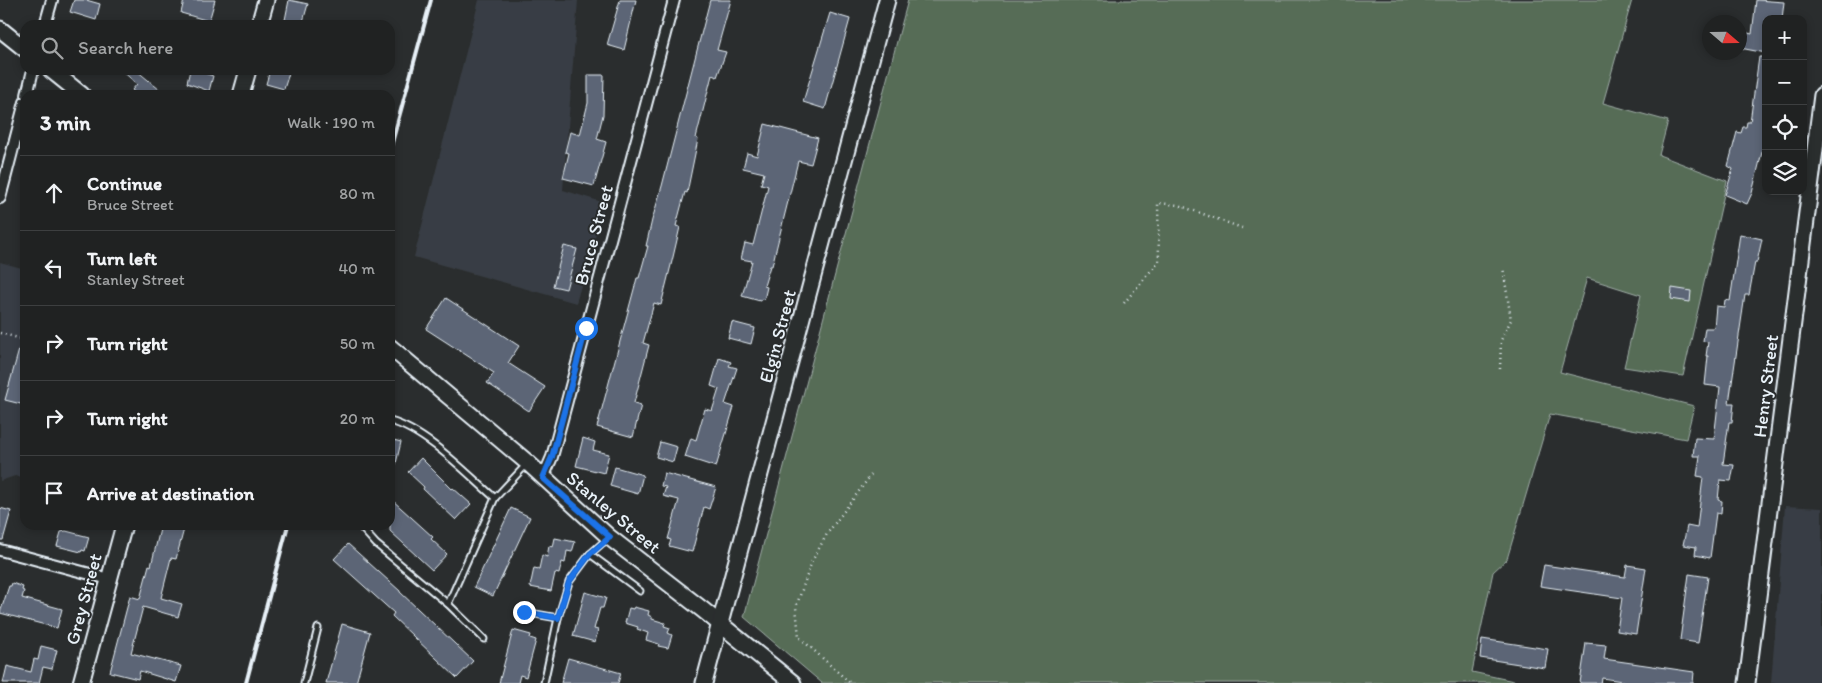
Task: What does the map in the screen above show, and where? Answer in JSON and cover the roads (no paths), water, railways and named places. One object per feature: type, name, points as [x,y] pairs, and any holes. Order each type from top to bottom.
[{"type":"main road","points":[[260,20],[266,0]]},
{"type":"main road","name":"Elgin Street","points":[[704,683],[886,0]]},
{"type":"main road","points":[[0,29],[20,45]]},
{"type":"main road","points":[[57,75],[76,90]]},
{"type":"main road","points":[[242,90],[247,75]]},
{"type":"main road","name":"Henry Street","points":[[1747,683],[1822,94]]},
{"type":"main road","name":"Stanley Street","points":[[395,351],[528,463],[610,537],[793,683]]},
{"type":"main road","name":"Grey Street","points":[[82,683],[123,530]]},
{"type":"street","points":[[46,20],[52,0]]},
{"type":"street","name":"Bruce Street","points":[[543,478],[552,457],[674,0]]},
{"type":"street","points":[[28,90],[32,75]]},
{"type":"street","points":[[0,198],[20,121]]},
{"type":"street","points":[[0,550],[109,579]]},
{"type":"lane","points":[[395,422],[403,424],[429,441],[495,498]]},
{"type":"lane","points":[[448,604],[495,498],[528,463]]},
{"type":"lane","points":[[363,530],[376,544],[448,604],[484,639]]},
{"type":"lane","points":[[544,683],[558,618],[569,582],[590,554],[610,537]]},
{"type":"lane","points":[[590,554],[640,591]]},
{"type":"lane","points":[[524,612],[558,618]]},
{"type":"lane","points":[[304,683],[318,628]]},
{"type":"railway","points":[[395,132],[431,0]]},
{"type":"railway","points":[[246,683],[287,530]]}]
